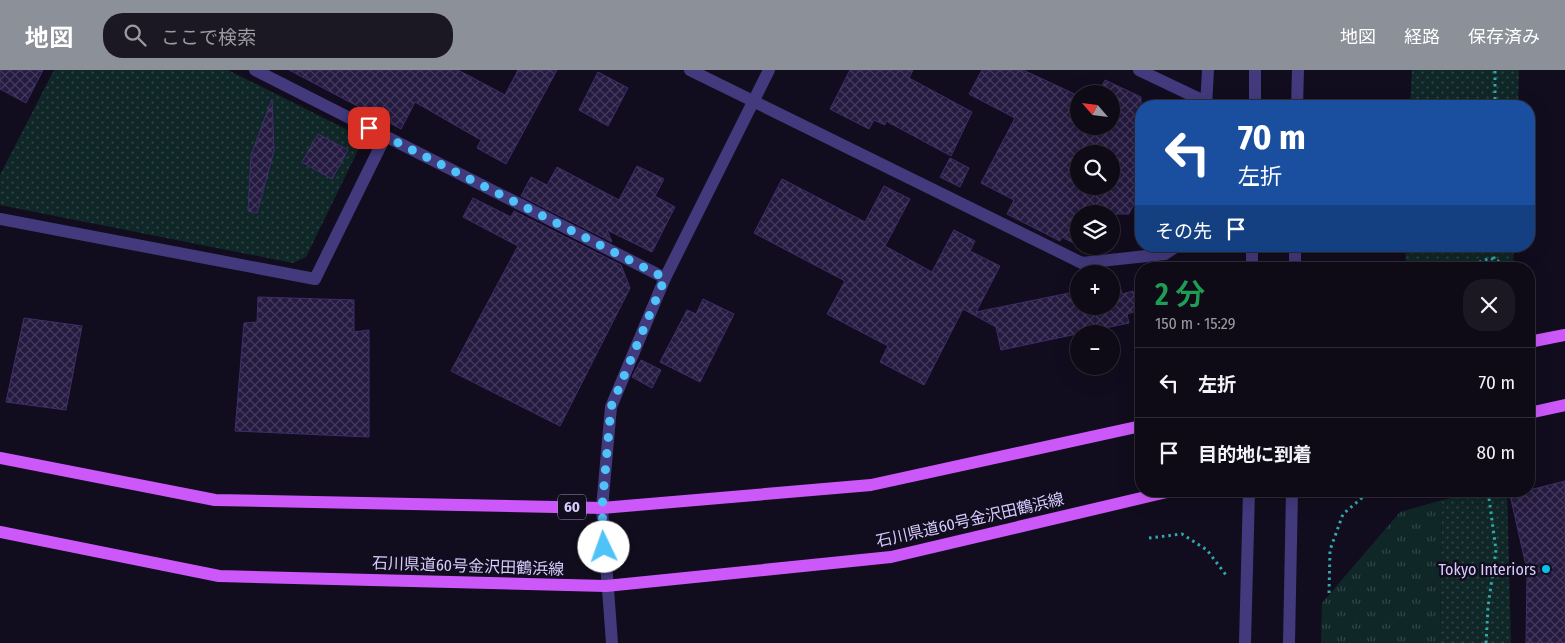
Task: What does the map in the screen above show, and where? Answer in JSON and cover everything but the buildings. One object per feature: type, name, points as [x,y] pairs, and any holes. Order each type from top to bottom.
[{"type":"main road","points":[[1535,341],[1565,335]]},
{"type":"main road","points":[[1535,412],[1565,405]]},
{"type":"main road","name":"60","points":[[0,458],[215,500],[602,508],[871,485],[1135,427]]},
{"type":"main road","name":"石川県道60号金沢田鶴浜線","points":[[0,532],[220,576],[606,586],[892,557],[1146,497]]},
{"type":"street","points":[[255,70],[665,278]]},
{"type":"street","points":[[690,70],[1082,263],[1165,254],[1168,252]]},
{"type":"street","points":[[612,643],[606,586],[602,508],[611,407],[665,278],[769,70]]},
{"type":"street","points":[[1139,70],[1198,100]]},
{"type":"street","points":[[1206,100],[1208,70]]},
{"type":"street","points":[[1255,70],[1255,100]]},
{"type":"street","points":[[1297,100],[1298,70]]},
{"type":"street","points":[[0,219],[315,279],[385,137]]},
{"type":"street","points":[[1246,643],[1249,497]]},
{"type":"street","points":[[1289,643],[1292,497]]},
{"type":"path","points":[[1495,70],[1495,100]]},
{"type":"path","points":[[1494,252],[1496,262]]},
{"type":"path","points":[[1482,262],[1483,260],[1494,259]]},
{"type":"path","points":[[1329,593],[1330,550],[1343,514],[1363,497]]},
{"type":"path","points":[[1486,643],[1488,607],[1496,550],[1489,497]]},
{"type":"path","points":[[1149,538],[1182,534],[1207,550],[1229,579]]},
{"type":"green space","points":[[54,70],[228,70],[364,138],[306,257],[293,263],[0,205],[0,175]]},
{"type":"green space","points":[[1412,70],[1519,70],[1518,100],[1410,100]]},
{"type":"green space","points":[[1406,252],[1514,252],[1513,262],[1405,262]]},
{"type":"green space","points":[[1457,497],[1507,497],[1511,643],[1440,643],[1442,500]]},
{"type":"green space","points":[[1442,500],[1440,643],[1321,643],[1322,603],[1400,512]]},
{"type":"place","name":"Tokyo Interiors","points":[[1546,569]]},
{"type":"route","points":[[369,128],[665,278],[611,407],[602,508],[604,547]]}]
